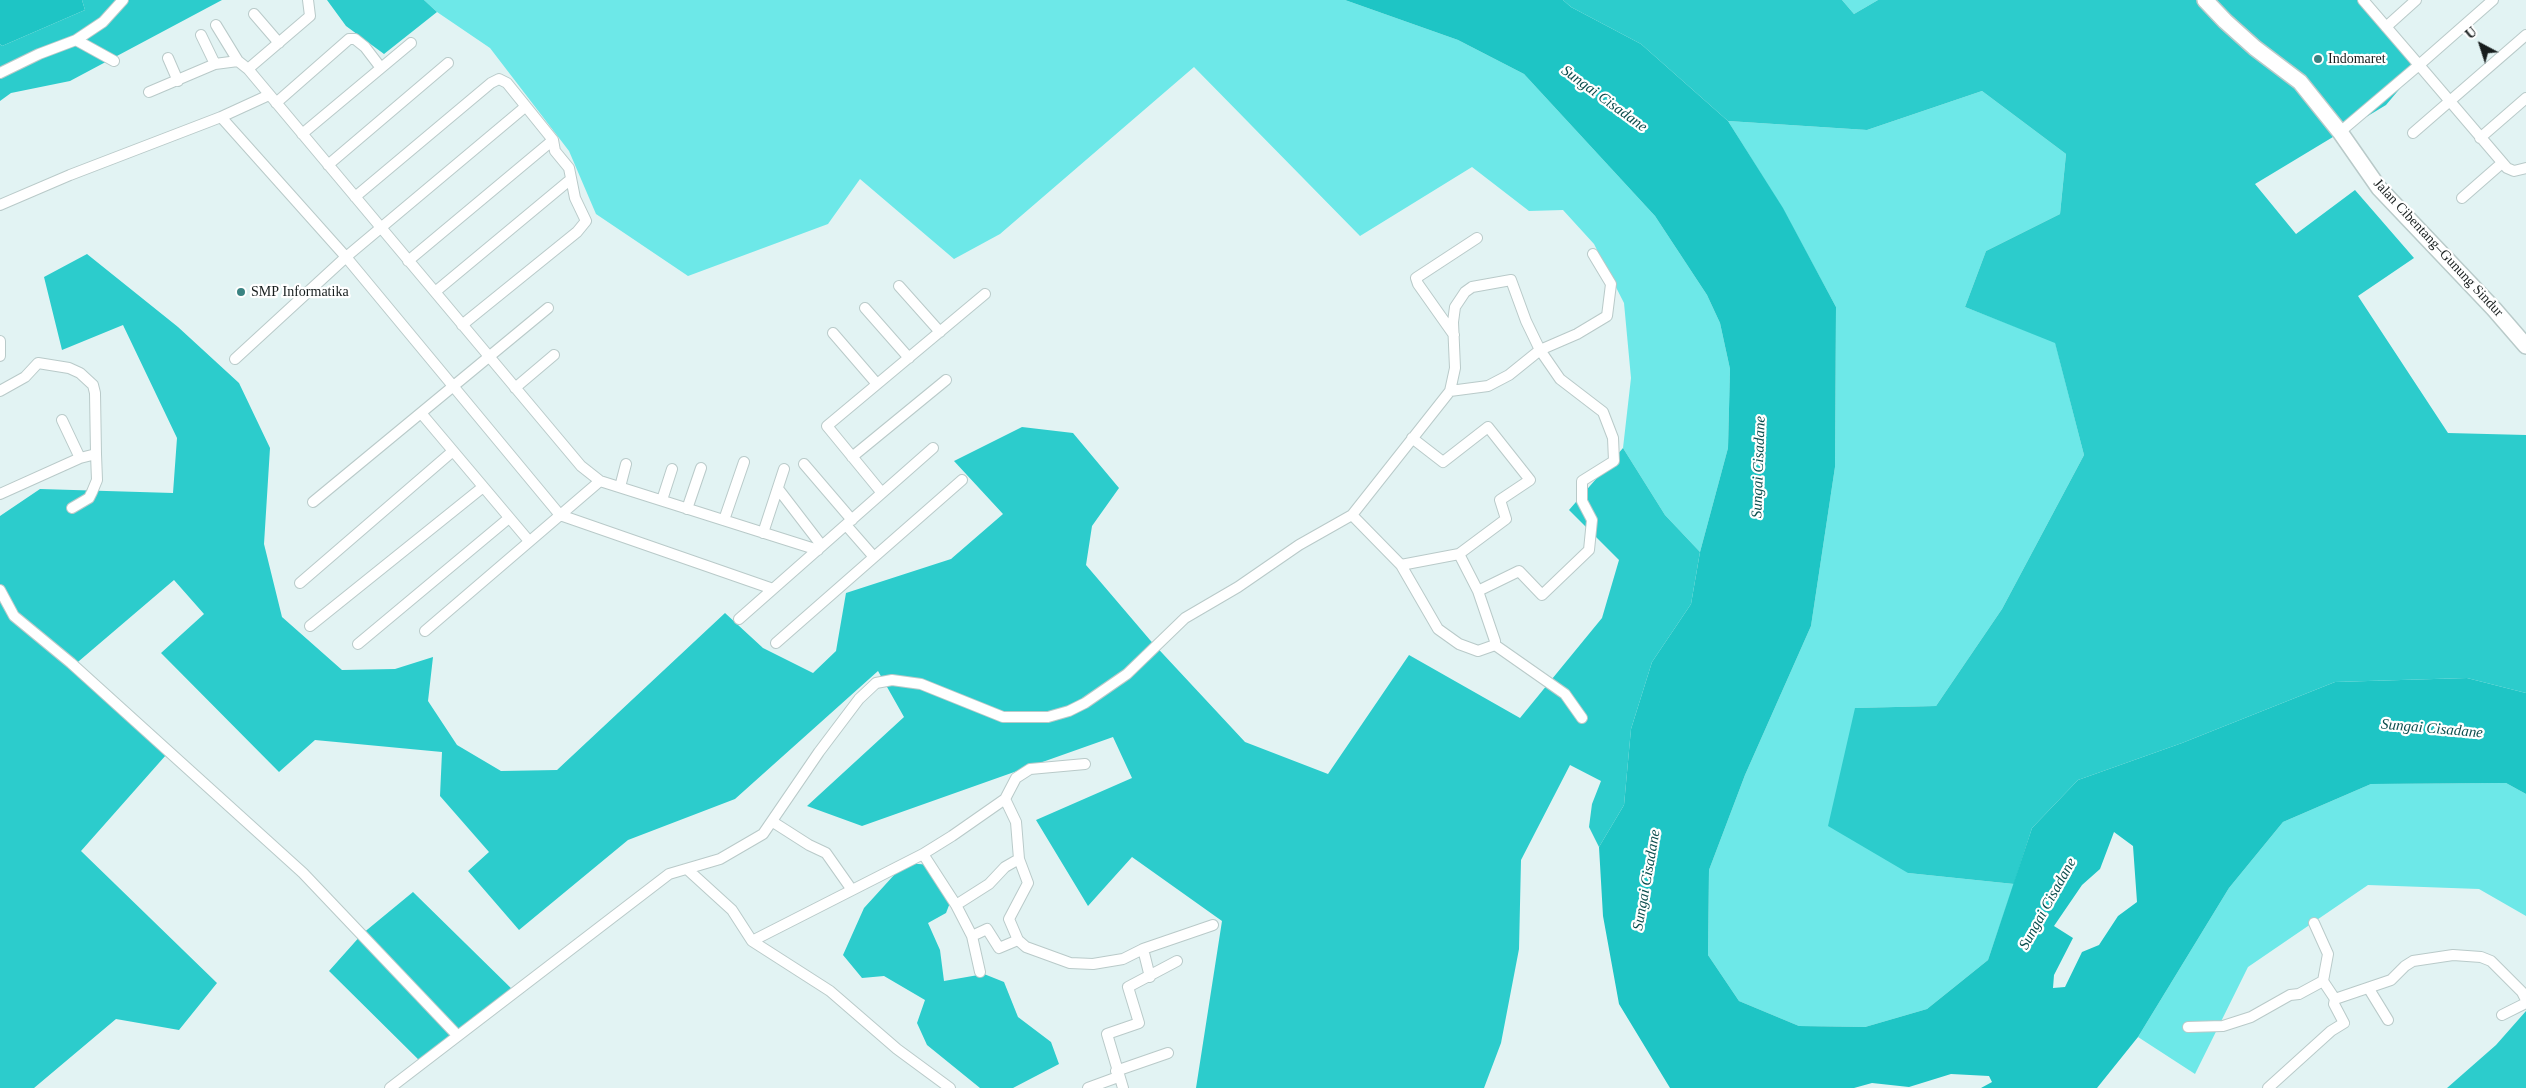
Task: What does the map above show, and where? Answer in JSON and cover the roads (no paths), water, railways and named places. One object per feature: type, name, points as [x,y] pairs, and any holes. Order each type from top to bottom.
[{"type":"street","points":[[0,73],[39,54],[76,40],[103,22],[123,0]]},
{"type":"street","points":[[248,69],[310,16],[308,0]]},
{"type":"street","name":"Jalan Cibentang–Gunung Sindur","points":[[2205,0],[2249,43],[2300,82],[2340,132],[2379,188],[2494,309],[2526,346]]},
{"type":"street","points":[[2363,0],[2506,168],[2514,170],[2526,168]]},
{"type":"street","points":[[2386,27],[2416,0]]},
{"type":"street","points":[[2340,132],[2492,0]]},
{"type":"street","points":[[254,14],[279,43]]},
{"type":"street","points":[[216,25],[238,61],[248,69],[581,466],[600,481],[763,533],[820,548]]},
{"type":"street","points":[[201,35],[215,64]]},
{"type":"street","points":[[2413,133],[2526,35]]},
{"type":"street","points":[[276,103],[349,39],[355,39],[365,46],[382,68]]},
{"type":"street","points":[[76,40],[114,61]]},
{"type":"street","points":[[302,134],[411,43]]},
{"type":"street","points":[[168,58],[178,81]]},
{"type":"street","points":[[148,92],[215,64],[238,61]]},
{"type":"street","points":[[328,165],[448,63]]},
{"type":"street","points":[[355,197],[491,83],[499,79],[508,83],[525,107],[553,140],[555,151],[569,168],[575,198],[586,220],[582,226],[462,324]]},
{"type":"street","points":[[0,205],[70,175],[221,118],[269,95]]},
{"type":"street","points":[[2480,138],[2526,98]]},
{"type":"street","points":[[234,359],[346,257],[382,229],[525,107]]},
{"type":"street","points":[[221,118],[346,257],[560,515],[773,589]]},
{"type":"street","points":[[408,260],[553,140]]},
{"type":"street","points":[[2514,170],[2526,160]]},
{"type":"street","points":[[2462,198],[2502,163]]},
{"type":"street","points":[[435,292],[571,179]]},
{"type":"street","points":[[1454,336],[1418,284],[1416,278],[1477,238]]},
{"type":"street","points":[[1450,391],[1488,386],[1509,375],[1540,350],[1576,334],[1607,316],[1611,284],[1593,254]]},
{"type":"street","points":[[390,1088],[457,1034],[669,874],[720,859],[763,834],[819,752],[859,699],[876,683],[892,680],[922,684],[1003,717],[1048,717],[1069,711],[1085,703],[1127,674],[1185,618],[1238,587],[1299,545],[1352,515],[1450,391],[1455,368],[1455,307],[1465,292],[1472,288],[1511,280],[1526,322],[1540,350],[1560,379],[1603,412],[1612,438],[1614,461],[1582,481],[1582,501],[1592,520],[1589,550],[1542,595],[1518,571],[1478,591]]},
{"type":"street","points":[[899,286],[940,332]]},
{"type":"street","points":[[882,493],[827,426],[986,294]]},
{"type":"street","points":[[313,502],[490,358],[548,308]]},
{"type":"street","points":[[865,308],[909,358]]},
{"type":"street","points":[[833,332],[877,384]]},
{"type":"street","points":[[0,342],[0,356]]},
{"type":"street","points":[[515,388],[554,355]]},
{"type":"street","points":[[0,391],[25,377],[38,363],[46,362],[80,373],[93,385],[95,393],[98,480],[89,498],[72,508]]},
{"type":"street","points":[[852,457],[946,380]]},
{"type":"street","points":[[422,414],[529,541]]},
{"type":"street","points":[[62,420],[80,458]]},
{"type":"street","points":[[1401,564],[1459,554],[1506,519],[1500,500],[1530,480],[1488,427],[1443,462],[1412,438]]},
{"type":"street","points":[[740,619],[933,448]]},
{"type":"street","points":[[300,583],[453,451]]},
{"type":"street","points":[[0,494],[80,458],[96,454]]},
{"type":"street","points":[[724,520],[744,462]]},
{"type":"street","points":[[620,487],[626,464]]},
{"type":"street","points":[[804,464],[874,557]]},
{"type":"street","points":[[687,509],[701,468]]},
{"type":"street","points":[[763,533],[779,490],[784,469]]},
{"type":"street","points":[[662,500],[672,470]]},
{"type":"street","points":[[776,643],[962,480]]},
{"type":"street","points":[[424,631],[600,481]]},
{"type":"street","points":[[310,626],[482,486]]},
{"type":"street","points":[[779,490],[820,548]]},
{"type":"street","points":[[1352,515],[1401,564],[1438,629],[1458,644],[1478,651],[1495,645]]},
{"type":"street","points":[[358,644],[509,518]]},
{"type":"street","points":[[1459,554],[1478,591],[1495,645],[1565,694],[1582,718]]},
{"type":"street","points":[[0,590],[14,616],[71,663],[303,873],[457,1034]]},
{"type":"street","points":[[752,941],[923,854],[1005,799],[1016,778],[1030,769],[1085,764]]},
{"type":"street","points":[[1005,799],[1016,822],[1019,859],[1028,883],[1009,919],[1018,940],[1026,948],[1070,963],[1093,964],[1123,959],[1142,949],[1213,925]]},
{"type":"street","points":[[773,822],[808,845],[826,852],[852,890]]},
{"type":"street","points":[[923,854],[956,905],[972,936],[980,972]]},
{"type":"street","points":[[956,905],[989,884],[1006,867],[1019,859]]},
{"type":"street","points":[[687,868],[732,910],[752,941],[830,991],[897,1049],[950,1088]]},
{"type":"street","points":[[2268,1088],[2331,1031],[2344,1023],[2334,1004],[2335,998],[2323,981],[2328,954],[2314,923]]},
{"type":"street","points":[[972,936],[987,929],[999,948],[1018,940]]},
{"type":"street","points":[[1142,949],[1150,977]]},
{"type":"street","points":[[2335,998],[2391,980],[2413,962],[2453,955],[2472,956],[2491,961],[2522,992],[2526,1002],[2502,1015]]},
{"type":"street","points":[[1123,1088],[1117,1074],[1107,1034],[1138,1023],[1128,987],[1177,961]]},
{"type":"street","points":[[2188,1027],[2224,1026],[2251,1017],[2290,994],[2299,994],[2323,981]]},
{"type":"street","points":[[2369,988],[2388,1020]]},
{"type":"street","points":[[1088,1088],[1168,1053]]},
{"type":"water","points":[[0,0],[82,0],[85,10],[2,46],[0,44]]},
{"type":"water","name":"Sungai Cisadane","points":[[1345,0],[1563,0],[1571,7],[1641,44],[1728,121],[1783,208],[1836,307],[1835,467],[1811,626],[1745,775],[1709,870],[1708,955],[1739,1001],[1799,1026],[1865,1027],[1927,1009],[1988,960],[2032,828],[2078,780],[2182,743],[2335,682],[2467,678],[2526,693],[2526,794],[2506,783],[2371,784],[2283,822],[2229,888],[2138,1037],[2097,1088],[1981,1088],[1992,1082],[1989,1076],[1951,1074],[1909,1087],[1872,1083],[1854,1088],[1670,1088],[1619,1004],[1603,916],[1599,847],[1624,805],[1631,729],[1652,662],[1691,604],[1700,552],[1728,448],[1730,369],[1720,323],[1707,295],[1655,216],[1524,74],[1458,40]],"holes":[[[2114,832],[2133,846],[2137,902],[2118,916],[2099,945],[2082,952],[2065,987],[2053,988],[2054,975],[2073,938],[2054,926],[2082,885],[2100,869]]]},
{"type":"place","name":"Indomaret","points":[[2318,59]]},
{"type":"place","name":"SMP Informatika","points":[[241,292]]}]
